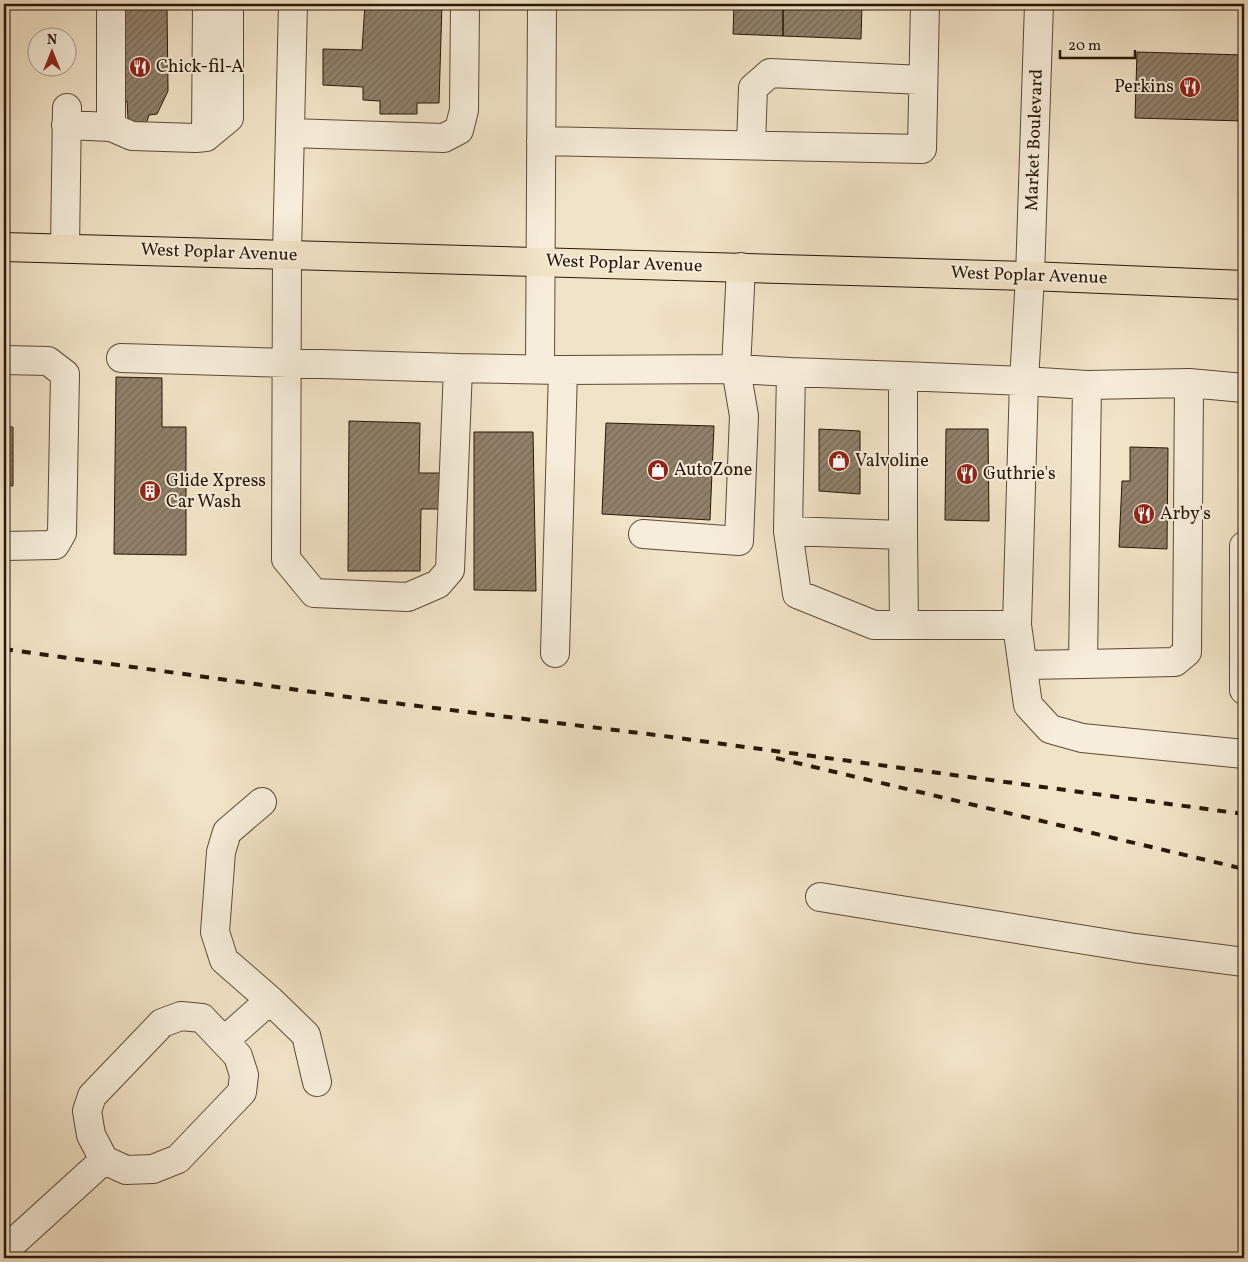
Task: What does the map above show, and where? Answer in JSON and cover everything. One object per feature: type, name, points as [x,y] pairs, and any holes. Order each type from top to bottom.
[{"type":"main road","name":"West Poplar Avenue","points":[[4,246],[1030,276],[1244,285]]},
{"type":"street","points":[[111,4],[111,127]]},
{"type":"street","points":[[206,4],[206,137]]},
{"type":"street","points":[[65,248],[67,116],[111,127],[132,136],[206,137],[229,118],[228,4]]},
{"type":"street","points":[[292,4],[286,559],[314,593],[408,597],[438,584],[450,570],[458,368]]},
{"type":"street","points":[[290,133],[444,138],[459,130],[464,110],[465,4]]},
{"type":"street","points":[[542,4],[541,262],[552,369],[555,653]]},
{"type":"street","points":[[542,141],[922,149],[926,4]]},
{"type":"street","name":"Market Boulevard","points":[[1039,4],[1030,276],[1024,381],[1017,625],[1028,705],[1050,729],[1082,738],[1244,754]]},
{"type":"street","points":[[751,145],[752,88],[770,73],[923,80]]},
{"type":"street","points":[[643,534],[740,541],[744,416],[736,369],[741,268]]},
{"type":"street","points":[[121,358],[458,368],[736,369],[1087,385],[1189,383],[1244,388]]},
{"type":"street","points":[[4,360],[48,361],[65,374],[62,533],[55,545],[4,546]]},
{"type":"street","points":[[791,372],[788,531],[797,594],[874,624],[1017,625]]},
{"type":"street","points":[[903,376],[904,624]]},
{"type":"street","points":[[1023,665],[1175,662],[1187,652],[1189,383]]},
{"type":"street","points":[[1083,664],[1087,385]]},
{"type":"street","points":[[788,531],[903,535]]},
{"type":"street","points":[[1244,546],[1244,690]]},
{"type":"street","points":[[262,802],[227,832],[221,852],[216,932],[224,960],[270,1000],[306,1035],[317,1082]]},
{"type":"street","points":[[820,897],[1125,946],[1244,962]]},
{"type":"street","points":[[224,1041],[270,1000]]},
{"type":"street","points":[[181,1016],[202,1018],[238,1056],[244,1075],[242,1092],[178,1160],[153,1169],[126,1170],[104,1160],[90,1135],[87,1111],[92,1096],[162,1023],[181,1016]]},
{"type":"street","points":[[4,1252],[104,1160]]},
{"type":"building","points":[[142,4],[160,4],[160,8],[167,7],[168,91],[157,114],[149,115],[147,121],[143,124],[130,123],[127,101],[115,101],[115,8],[142,7]]},
{"type":"building","points":[[365,4],[442,4],[439,103],[417,103],[417,114],[380,114],[380,101],[363,100],[363,87],[323,85],[323,49],[362,50]]},
{"type":"building","points":[[734,4],[783,4],[783,36],[733,34]]},
{"type":"building","points":[[783,4],[862,4],[861,39],[783,36]]},
{"type":"building","name":"Perkins","points":[[1137,52],[1244,55],[1244,121],[1135,118]]},
{"type":"building","name":"Glide Xpress Car Wash","points":[[116,377],[162,378],[162,427],[186,427],[186,555],[114,554]]},
{"type":"building","points":[[349,421],[420,423],[419,473],[443,473],[443,509],[421,509],[420,571],[348,571]]},
{"type":"building","name":"AutoZone","points":[[606,423],[714,426],[710,520],[602,514]]},
{"type":"building","points":[[4,427],[13,427],[13,486],[4,485]]},
{"type":"building","name":"Valvoline","points":[[819,429],[860,431],[860,494],[819,491]]},
{"type":"building","name":"Guthrie's","points":[[946,429],[988,429],[989,521],[945,520]]},
{"type":"building","points":[[474,432],[533,432],[536,591],[474,590]]},
{"type":"building","name":"Arby's","points":[[1130,447],[1168,448],[1167,549],[1119,547],[1122,481],[1130,481]]},
{"type":"railway","points":[[4,649],[377,701],[656,735],[1244,814]]},
{"type":"railway","points":[[776,758],[1244,869]]},
{"type":"place","name":"Chick-fil-A","points":[[140,67]]},
{"type":"place","name":"Perkins","points":[[1190,87]]},
{"type":"place","name":"Valvoline","points":[[839,461]]},
{"type":"place","name":"AutoZone","points":[[658,470]]},
{"type":"place","name":"Guthrie's","points":[[967,474]]},
{"type":"place","name":"Glide Xpress Car Wash","points":[[150,491]]},
{"type":"place","name":"Arby's","points":[[1144,514]]}]
